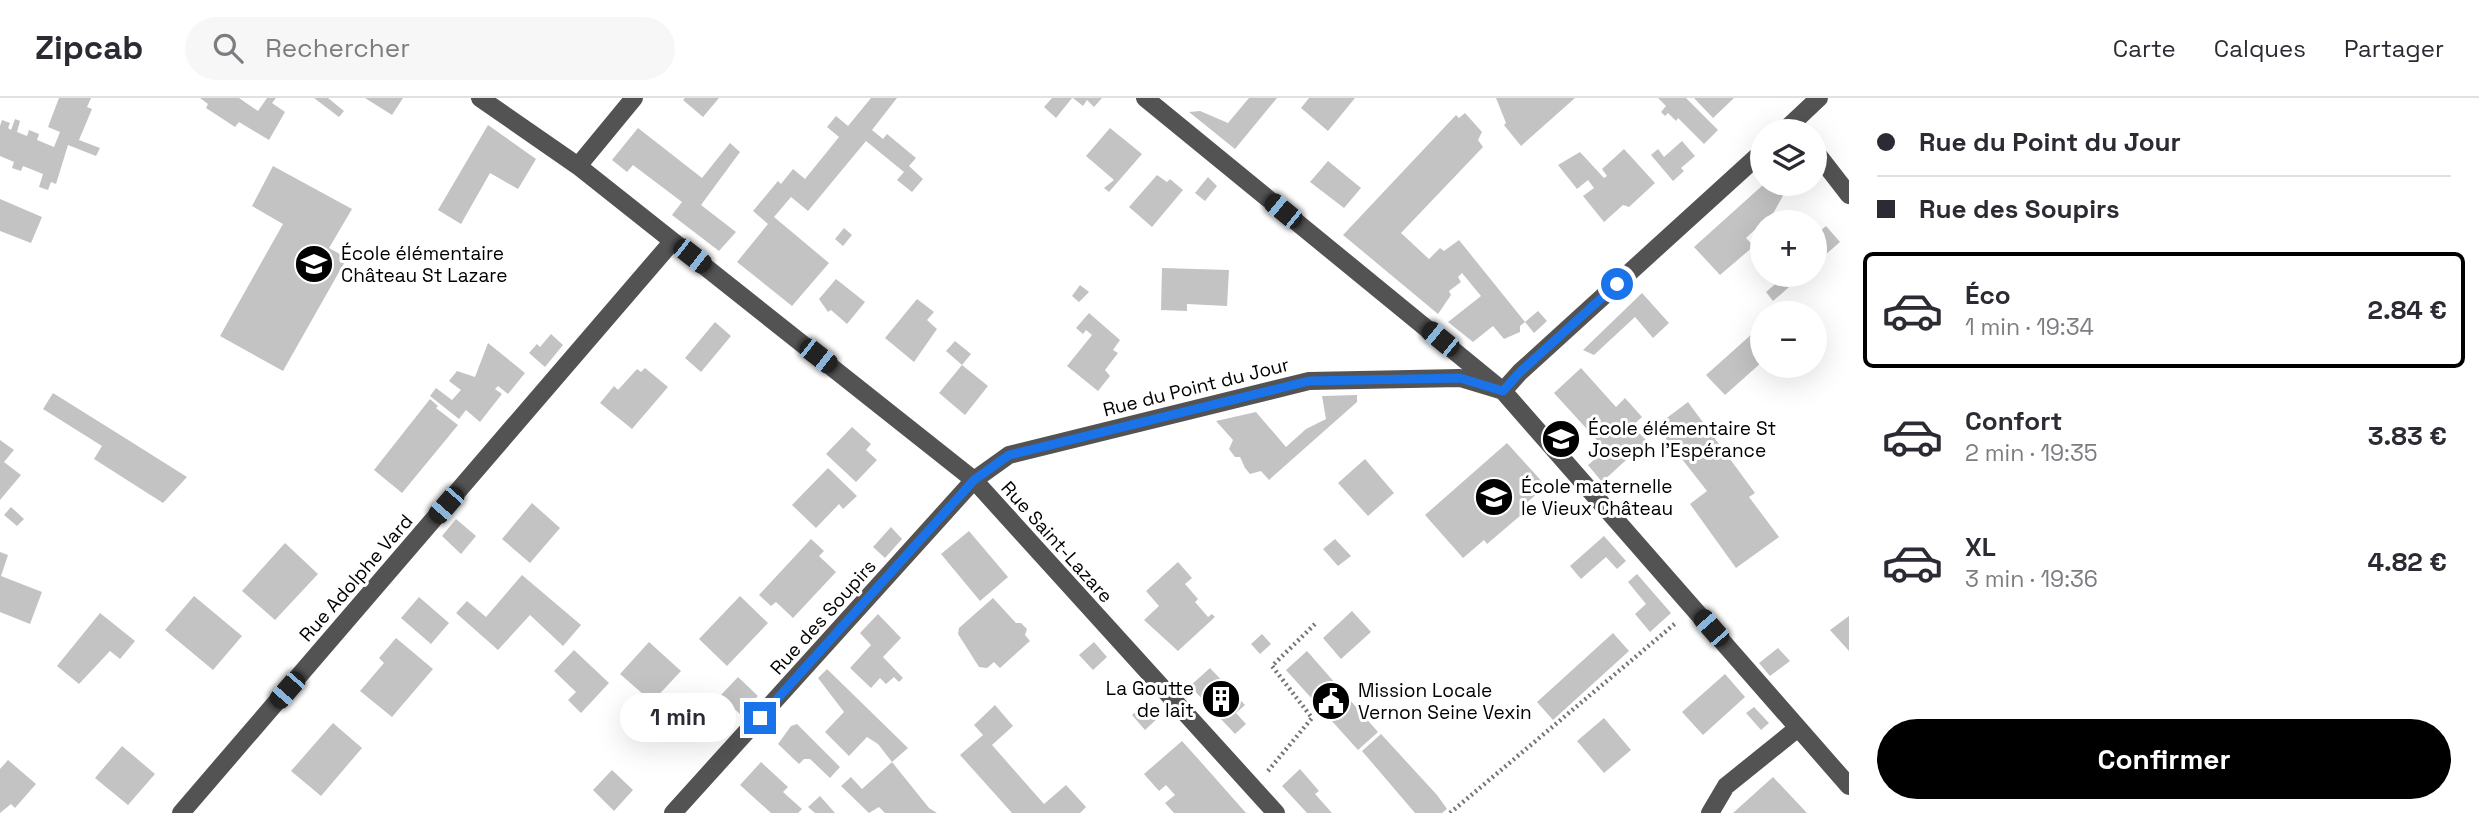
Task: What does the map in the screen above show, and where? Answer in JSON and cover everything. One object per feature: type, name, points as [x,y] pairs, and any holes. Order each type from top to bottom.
[{"type":"street","name":"Rue Saint-Lazare","points":[[480,98],[578,166],[974,480],[1276,813]]},
{"type":"street","points":[[578,166],[634,98]]},
{"type":"street","points":[[1801,119],[1819,98]]},
{"type":"street","points":[[1154,101],[1503,391],[1849,786]]},
{"type":"street","points":[[1503,391],[1520,372],[1750,163]]},
{"type":"street","points":[[1827,167],[1849,195]]},
{"type":"street","name":"Rue Adolphe Vard","points":[[181,813],[672,242]]},
{"type":"street","name":"Rue du Point du Jour","points":[[974,480],[1009,455],[1023,450],[1309,381],[1460,378],[1503,391]]},
{"type":"street","name":"Rue des Soupirs","points":[[673,813],[974,480]]},
{"type":"street","points":[[1710,813],[1726,786],[1798,728]]},
{"type":"path","points":[[1450,813],[1694,608]]},
{"type":"path","points":[[1268,771],[1312,718],[1272,666],[1315,624]]},
{"type":"building","points":[[59,98],[91,98],[87,107],[92,109],[79,140],[100,148],[96,156],[68,145],[56,184],[51,182],[48,190],[39,187],[43,174],[23,166],[21,171],[12,168],[14,162],[0,156],[0,126],[2,120],[10,123],[8,128],[11,130],[15,119],[20,121],[17,132],[27,136],[29,130],[39,134],[37,140],[54,147],[60,132],[48,127]]},
{"type":"building","points":[[200,98],[239,98],[258,111],[267,98],[276,98],[272,103],[285,112],[269,140],[239,122],[235,127],[206,108],[208,104]]},
{"type":"building","points":[[314,98],[328,98],[344,111],[339,117]]},
{"type":"building","points":[[365,98],[403,98],[392,115]]},
{"type":"building","points":[[719,98],[703,117],[683,100]]},
{"type":"building","points":[[871,98],[897,98],[872,130],[883,139],[887,134],[916,158],[909,166],[923,179],[912,192],[897,180],[904,172],[866,141],[808,211],[791,197],[774,217],[829,263],[792,306],[737,262],[768,224],[753,211],[778,181],[781,184],[793,169],[805,179],[839,137],[827,127],[836,116],[848,126]]},
{"type":"building","points":[[1052,98],[1072,98],[1056,118],[1044,107]]},
{"type":"building","points":[[1073,98],[1102,98],[1094,107],[1087,100],[1083,106]]},
{"type":"building","points":[[1249,98],[1277,98],[1235,149],[1189,112],[1200,111],[1228,123]]},
{"type":"building","points":[[1309,98],[1355,98],[1328,131],[1301,108]]},
{"type":"building","points":[[1496,98],[1575,98],[1521,146],[1504,125],[1506,123]]},
{"type":"building","points":[[1658,98],[1686,98],[1718,130],[1704,144],[1678,118],[1676,121],[1668,113],[1665,116],[1661,112],[1666,106]]},
{"type":"building","points":[[1694,98],[1734,98],[1713,118]]},
{"type":"building","points":[[1465,113],[1482,132],[1478,140],[1483,147],[1401,233],[1429,259],[1440,248],[1444,251],[1459,240],[1525,322],[1520,326],[1520,332],[1504,339],[1493,326],[1473,342],[1448,322],[1481,296],[1462,273],[1458,277],[1461,282],[1449,291],[1451,295],[1438,314],[1343,235],[1456,115],[1459,118]]},
{"type":"building","points":[[488,125],[536,159],[518,189],[490,173],[461,224],[438,210]]},
{"type":"building","points":[[638,128],[702,178],[730,143],[740,152],[701,205],[736,232],[719,251],[672,215],[682,202],[633,165],[627,172],[612,160]]},
{"type":"building","points":[[1110,128],[1142,154],[1109,192],[1104,188],[1114,180],[1086,156]]},
{"type":"building","points":[[1682,141],[1695,156],[1681,168],[1684,171],[1673,181],[1651,155],[1658,149],[1664,157]]},
{"type":"building","points":[[1624,149],[1655,183],[1629,207],[1623,205],[1604,222],[1583,196],[1594,188],[1588,180],[1577,189],[1558,165],[1580,152],[1604,178],[1607,176],[1602,169]]},
{"type":"building","points":[[1328,161],[1361,188],[1344,208],[1310,182]]},
{"type":"building","points":[[273,166],[352,209],[329,248],[347,258],[283,371],[220,336],[283,224],[252,206]]},
{"type":"building","points":[[1157,175],[1167,182],[1170,179],[1183,190],[1152,227],[1129,207]]},
{"type":"building","points":[[1208,177],[1217,186],[1205,201],[1195,193]]},
{"type":"building","points":[[1751,196],[1783,196],[1775,210],[1750,210],[1750,234],[1746,238],[1750,242],[1750,249],[1720,275],[1694,247]]},
{"type":"building","points":[[0,199],[42,217],[31,243],[0,231]]},
{"type":"building","points":[[1827,227],[1840,242],[1827,253]]},
{"type":"building","points":[[844,228],[852,235],[843,246],[835,239]]},
{"type":"building","points":[[1162,268],[1229,270],[1227,306],[1187,304],[1187,311],[1161,310]]},
{"type":"building","points":[[836,279],[865,302],[847,324],[831,310],[828,312],[819,299]]},
{"type":"building","points":[[1080,285],[1089,292],[1079,302],[1072,296]]},
{"type":"building","points":[[1772,287],[1789,287],[1773,301],[1766,292]]},
{"type":"building","points":[[1642,293],[1669,323],[1653,338],[1635,317],[1594,355],[1583,350]]},
{"type":"building","points":[[917,299],[934,312],[927,320],[937,329],[914,362],[885,338]]},
{"type":"building","points":[[1538,311],[1547,321],[1534,333],[1525,322]]},
{"type":"building","points":[[1089,313],[1120,340],[1113,350],[1118,353],[1105,370],[1110,376],[1098,391],[1067,366],[1092,335],[1086,330],[1083,334],[1076,328]]},
{"type":"building","points":[[715,322],[731,336],[701,372],[685,358]]},
{"type":"building","points":[[551,334],[563,345],[545,367],[529,353],[537,344],[540,347]]},
{"type":"building","points":[[1750,336],[1750,373],[1725,395],[1706,375]]},
{"type":"building","points":[[955,341],[971,354],[962,365],[946,351]]},
{"type":"building","points":[[488,343],[525,373],[508,394],[498,386],[495,389],[502,394],[480,422],[466,410],[459,419],[430,396],[436,388],[452,400],[461,390],[449,381],[457,371],[475,377]]},
{"type":"building","points":[[962,365],[988,386],[965,415],[939,393]]},
{"type":"building","points":[[645,368],[668,387],[632,429],[600,403],[614,386],[618,390],[637,369],[641,372]]},
{"type":"building","points":[[1581,368],[1616,407],[1625,398],[1642,417],[1632,426],[1647,441],[1602,482],[1588,465],[1606,450],[1554,393]]},
{"type":"building","points":[[53,393],[187,477],[163,503],[94,459],[102,446],[43,409]]},
{"type":"building","points":[[1357,395],[1357,402],[1269,480],[1261,471],[1250,474],[1240,457],[1235,457],[1229,449],[1233,440],[1216,421],[1256,412],[1286,447],[1306,429],[1326,419],[1322,396]]},
{"type":"building","points":[[430,399],[438,406],[436,408],[458,425],[402,493],[374,470]]},
{"type":"building","points":[[1688,402],[1755,493],[1749,497],[1779,537],[1736,568],[1690,504],[1707,491],[1656,426]]},
{"type":"building","points":[[852,427],[871,444],[866,450],[877,460],[856,482],[826,454]]},
{"type":"building","points":[[0,440],[14,450],[4,462],[21,475],[0,500]]},
{"type":"building","points":[[1507,443],[1546,486],[1524,505],[1528,509],[1487,544],[1484,540],[1463,558],[1425,515]]},
{"type":"building","points":[[1365,459],[1394,493],[1368,516],[1338,483]]},
{"type":"building","points":[[828,468],[857,496],[843,509],[839,504],[816,528],[792,505]]},
{"type":"building","points":[[532,503],[560,528],[530,563],[502,539]]},
{"type":"building","points":[[11,507],[24,519],[17,526],[4,515]]},
{"type":"building","points":[[456,519],[476,536],[461,554],[442,536]]},
{"type":"building","points":[[891,527],[902,539],[885,558],[873,547]]},
{"type":"building","points":[[969,531],[1008,577],[980,601],[941,554]]},
{"type":"building","points":[[1604,536],[1626,561],[1617,569],[1606,557],[1581,579],[1570,566]]},
{"type":"building","points":[[811,539],[824,551],[819,556],[836,572],[793,618],[776,602],[771,606],[759,595]]},
{"type":"building","points":[[1335,539],[1351,556],[1338,566],[1323,549]]},
{"type":"building","points":[[285,543],[318,574],[275,620],[242,591]]},
{"type":"building","points":[[0,552],[8,555],[1,576],[42,592],[30,624],[0,612]]},
{"type":"building","points":[[1178,562],[1192,578],[1185,584],[1198,599],[1195,602],[1208,617],[1212,614],[1215,617],[1178,651],[1144,620],[1159,606],[1146,591]]},
{"type":"building","points":[[1637,574],[1671,613],[1650,632],[1635,614],[1646,604],[1628,582]]},
{"type":"building","points":[[522,575],[581,625],[563,646],[530,615],[498,650],[456,613],[467,601],[486,617]]},
{"type":"building","points":[[194,596],[242,636],[213,670],[165,630]]},
{"type":"building","points":[[740,596],[768,623],[727,666],[699,639]]},
{"type":"building","points":[[419,597],[449,623],[431,644],[401,618]]},
{"type":"building","points":[[993,598],[1016,623],[1021,623],[1027,629],[1025,635],[1030,641],[1000,668],[994,662],[987,668],[979,667],[958,634],[959,628]]},
{"type":"building","points":[[1352,611],[1371,632],[1341,659],[1323,638]]},
{"type":"building","points":[[100,613],[135,641],[120,659],[110,651],[79,684],[57,666]]},
{"type":"building","points":[[878,614],[901,638],[883,657],[903,678],[899,682],[894,677],[886,684],[880,678],[871,688],[850,668],[871,645],[860,633]]},
{"type":"building","points":[[1849,616],[1849,651],[1830,630]]},
{"type":"building","points":[[1613,633],[1629,651],[1553,720],[1537,702]]},
{"type":"building","points":[[1262,634],[1271,644],[1260,654],[1251,644]]},
{"type":"building","points":[[396,638],[433,669],[392,717],[360,691],[384,663],[379,658]]},
{"type":"building","points":[[649,642],[681,671],[652,702],[620,674]]},
{"type":"building","points":[[1094,642],[1107,657],[1093,670],[1079,655]]},
{"type":"building","points":[[1778,648],[1790,661],[1770,676],[1759,663]]},
{"type":"building","points":[[574,650],[609,683],[581,713],[568,700],[576,692],[554,671]]},
{"type":"building","points":[[1307,651],[1378,732],[1358,750],[1286,670]]},
{"type":"building","name":"La Goutte de lait","points":[[1210,668],[1245,705],[1236,713],[1246,724],[1235,734],[1190,686]]},
{"type":"building","points":[[827,669],[908,748],[892,762],[878,744],[867,737],[849,756],[825,732],[844,712],[818,678]]},
{"type":"building","points":[[1725,674],[1745,697],[1703,735],[1682,712]]},
{"type":"building","points":[[738,677],[758,696],[740,714],[720,696]]},
{"type":"building","points":[[1148,702],[1160,716],[1145,730],[1132,715]]},
{"type":"building","points":[[995,705],[1013,726],[992,745],[1044,804],[1066,785],[1086,807],[1080,813],[1012,813],[960,755],[983,735],[974,725]]},
{"type":"building","points":[[1754,707],[1769,723],[1761,730],[1746,713]]},
{"type":"building","points":[[1604,718],[1631,750],[1604,773],[1577,741]]},
{"type":"building","points":[[333,723],[362,748],[321,796],[291,771]]},
{"type":"building","points":[[797,724],[840,767],[830,778],[810,759],[804,759],[799,764],[778,744],[791,726]]},
{"type":"building","points":[[1381,734],[1447,809],[1442,813],[1415,813],[1362,751]]},
{"type":"building","points":[[1182,741],[1246,813],[1174,813],[1165,803],[1175,795],[1166,785],[1159,791],[1144,774]]},
{"type":"building","points":[[122,746],[155,774],[128,805],[95,778]]},
{"type":"building","points":[[8,760],[36,784],[15,808],[11,804],[0,813],[0,769]]},
{"type":"building","points":[[761,762],[788,787],[783,792],[802,809],[798,813],[771,813],[740,785]]},
{"type":"building","points":[[892,762],[929,808],[937,813],[885,813],[879,807],[869,813],[841,786],[851,777],[862,789]]},
{"type":"building","points":[[1300,769],[1319,791],[1315,794],[1332,813],[1307,813],[1282,786]]},
{"type":"building","points":[[612,770],[633,790],[614,811],[593,790]]},
{"type":"building","points":[[1773,777],[1807,813],[1733,813]]},
{"type":"building","points":[[820,796],[835,813],[815,813],[808,807]]},
{"type":"place","name":"École élémentaire Château St Lazare","points":[[314,264]]},
{"type":"place","name":"École élémentaire St Joseph l'Espérance","points":[[1561,439]]},
{"type":"place","name":"École maternelle le Vieux Château","points":[[1494,497]]},
{"type":"place","name":"La Goutte de lait","points":[[1221,699]]},
{"type":"place","name":"Mission Locale Vernon Seine Vexin","points":[[1331,701]]},
{"type":"route","points":[[760,718],[974,480],[1009,455],[1309,381],[1460,378],[1503,391],[1520,372],[1617,284]]}]
